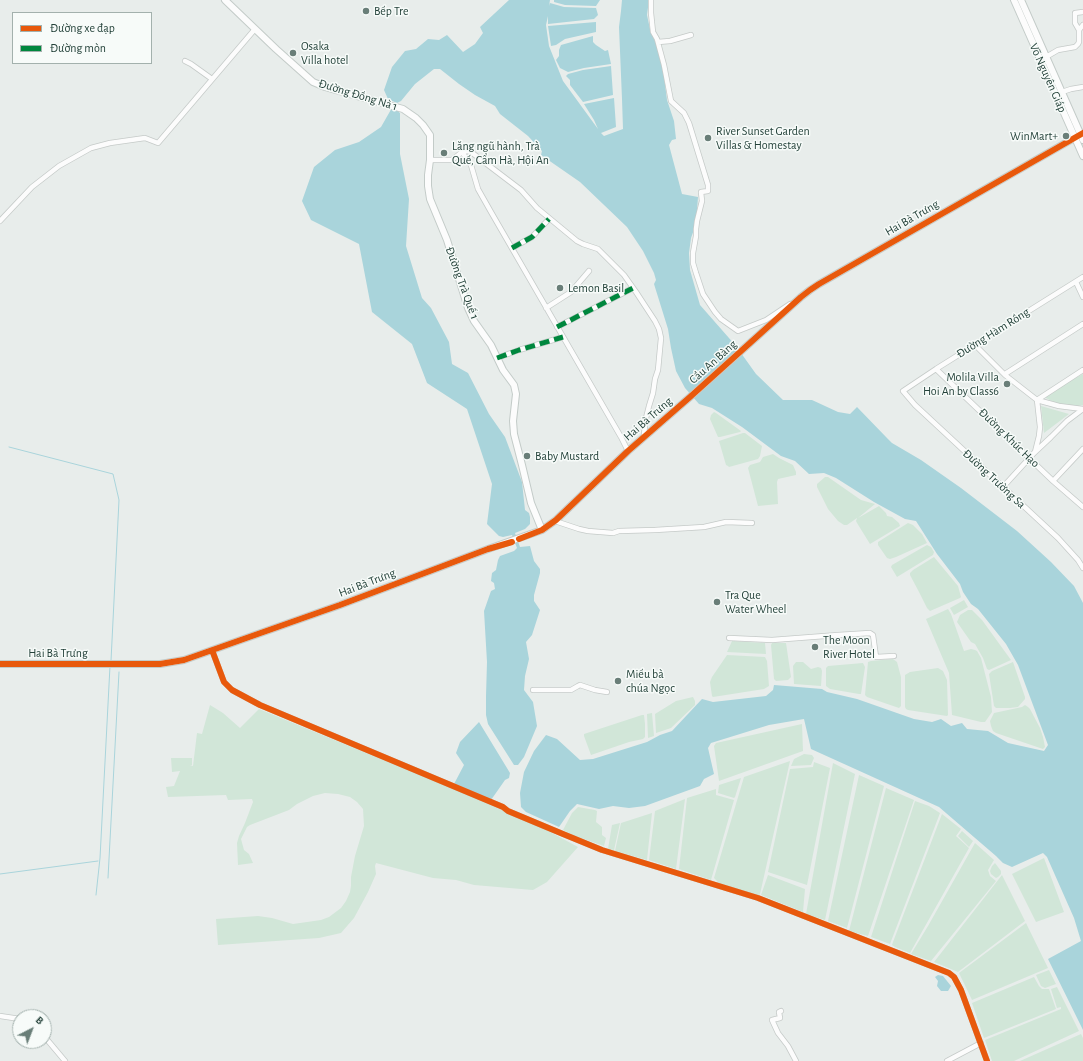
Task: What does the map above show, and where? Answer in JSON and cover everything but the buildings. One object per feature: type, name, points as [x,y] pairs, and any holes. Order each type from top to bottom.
[{"type":"street","name":"Đường Đồng Nà 1","points":[[225,0],[313,82],[325,87],[403,109]]},
{"type":"street","points":[[652,0],[650,13],[653,32],[658,42],[671,101],[684,113],[689,123],[708,184],[708,191],[701,192],[702,201],[693,253],[693,263],[703,294],[721,319],[738,331],[766,320],[797,301]]},
{"type":"street","name":"Võ Nguyên Giáp","points":[[1014,0],[1080,137]]},
{"type":"street","name":"Võ Nguyên Giáp","points":[[1021,0],[1062,92],[1080,137],[1083,156]]},
{"type":"street","points":[[1046,57],[1058,50],[1071,48],[1077,45],[1079,42],[1079,30],[1075,23],[1075,13],[1083,12]]},
{"type":"street","points":[[1079,30],[1083,25]]},
{"type":"street","points":[[0,221],[32,187],[59,166],[91,148],[110,143],[145,138],[158,143],[255,29]]},
{"type":"street","points":[[658,42],[670,41],[691,35]]},
{"type":"street","points":[[185,61],[212,79]]},
{"type":"street","points":[[1062,92],[1083,87]]},
{"type":"street","name":"Đường Trà Quế 1","points":[[403,109],[424,125],[430,135],[430,160],[428,174],[430,199],[446,240],[468,308],[474,321],[491,345],[503,370],[514,385],[516,394],[513,421],[514,434],[531,504],[542,530]]},
{"type":"street","name":"Hai Bà Trưng","points":[[750,343],[797,301],[819,284],[1080,137]]},
{"type":"street","points":[[430,160],[452,160],[462,152],[468,151],[477,156],[521,190],[549,219],[577,241],[598,249],[624,275],[655,321],[659,328],[661,338],[658,370],[646,418],[645,437]]},
{"type":"street","points":[[462,152],[471,165],[478,189],[621,436],[628,451]]},
{"type":"street","points":[[512,248],[532,237],[549,219]]},
{"type":"street","points":[[546,308],[571,292],[589,271]]},
{"type":"street","name":"Đường Hàm Rồng","points":[[903,391],[1083,277]]},
{"type":"street","points":[[1076,282],[1083,297]]},
{"type":"street","points":[[557,327],[633,288]]},
{"type":"street","points":[[1005,374],[1083,324]]},
{"type":"street","points":[[497,358],[563,337]]},
{"type":"street","name":"Cầu An Bàng","points":[[690,397],[750,343]]},
{"type":"street","points":[[976,345],[1005,374],[1037,400],[1059,406],[1083,409]]},
{"type":"street","name":"Đường Khúc Hạo","points":[[936,369],[1053,481],[1083,507]]},
{"type":"street","points":[[1037,400],[1083,370]]},
{"type":"street","name":"Đường Trường Sa","points":[[903,391],[915,405],[1058,538],[1078,560],[1083,568]]},
{"type":"street","name":"Hai Bà Trưng","points":[[0,664],[160,664],[184,660],[340,605],[488,549],[512,542],[542,530],[556,520],[628,451],[690,397]]},
{"type":"street","points":[[1034,453],[1040,436],[1037,400]]},
{"type":"street","points":[[1003,487],[1034,453],[1067,421],[1083,409]]},
{"type":"street","points":[[1053,481],[1083,449]]},
{"type":"street","points":[[556,520],[579,529],[613,533],[619,531],[704,527],[726,522],[752,523]]},
{"type":"street","points":[[730,638],[772,640],[870,633],[873,635],[876,657],[894,656]]},
{"type":"street","points":[[212,650],[224,682],[232,690],[260,705],[602,850],[758,898],[949,973],[954,977],[961,990],[987,1061]]},
{"type":"street","points":[[532,690],[571,690],[580,685],[607,692]]},
{"type":"street","points":[[782,1010],[779,1012],[780,1018],[772,1020],[796,1061]]},
{"type":"street","points":[[0,1016],[12,1018]]},
{"type":"street","points":[[947,1061],[981,1043]]},
{"type":"street","points":[[52,1046],[65,1061]]},
{"type":"green space","points":[[1083,374],[1083,405],[1059,405],[1042,396]]},
{"type":"green space","points":[[1041,406],[1069,414],[1044,433]]},
{"type":"green space","points":[[714,412],[741,431],[718,437],[710,419]]},
{"type":"green space","points":[[743,433],[762,446],[760,456],[758,459],[729,467],[726,465],[719,441]]},
{"type":"green space","points":[[773,454],[793,465],[796,475],[778,479],[778,504],[758,506],[748,468],[750,465],[760,462],[763,457]]},
{"type":"green space","points":[[825,477],[828,477],[861,500],[875,504],[858,518],[879,506],[887,516],[892,517],[899,523],[900,526],[870,544],[856,521],[857,518],[847,525],[844,525],[838,521],[828,509],[817,487],[817,484]]},
{"type":"green space","points":[[908,523],[913,525],[922,534],[927,543],[896,557],[890,559],[887,558],[878,545],[878,542]]},
{"type":"green space","points":[[927,545],[931,547],[934,552],[933,555],[897,577],[891,567],[892,565]]},
{"type":"green space","points":[[934,557],[958,586],[961,597],[930,611],[927,608],[910,573]]},
{"type":"green space","points":[[964,600],[968,607],[954,615],[950,608]]},
{"type":"green space","points":[[948,609],[964,651],[971,649],[975,650],[981,658],[991,697],[992,712],[985,722],[952,715],[949,673],[926,619]]},
{"type":"green space","points":[[968,610],[972,610],[982,620],[1011,660],[989,670],[987,669],[975,644],[971,642],[957,622],[960,615]]},
{"type":"green space","points":[[732,641],[765,643],[766,654],[727,652]]},
{"type":"green space","points":[[772,643],[786,643],[791,677],[788,680],[776,681],[774,679]]},
{"type":"green space","points":[[727,655],[765,657],[767,661],[769,686],[764,689],[713,697],[710,682]]},
{"type":"green space","points":[[893,659],[897,662],[901,677],[901,706],[899,708],[865,695],[868,662]]},
{"type":"green space","points":[[796,662],[803,662],[811,669],[818,667],[821,668],[821,686],[794,684],[793,666]]},
{"type":"green space","points":[[1013,662],[1025,699],[1018,707],[996,708],[994,706],[989,674],[992,671]]},
{"type":"green space","points":[[863,663],[865,667],[861,694],[830,689],[826,686],[826,668],[828,666]]},
{"type":"green space","points":[[938,668],[943,671],[947,680],[948,715],[906,709],[905,675],[910,672]]},
{"type":"green space","points":[[693,697],[695,705],[671,728],[656,733],[655,714],[676,701]]},
{"type":"green space","points":[[210,705],[223,713],[240,728],[259,709],[454,789],[541,827],[578,847],[547,882],[533,890],[474,885],[456,880],[433,878],[376,863],[376,874],[368,892],[354,918],[341,933],[319,938],[218,945],[216,919],[258,916],[293,924],[321,920],[329,917],[341,908],[350,892],[355,856],[364,826],[363,809],[350,797],[325,793],[313,796],[289,810],[247,827],[241,839],[244,850],[249,854],[253,863],[238,865],[237,843],[253,802],[252,799],[228,800],[226,795],[168,797],[166,787],[174,786],[180,771],[172,772],[171,758],[192,758],[192,765],[190,765],[193,766],[197,733],[202,734]]},
{"type":"green space","points":[[1025,705],[1030,709],[1040,728],[1045,747],[1043,749],[993,731],[990,721],[994,713]]},
{"type":"green space","points":[[652,713],[654,736],[648,738],[647,714]]},
{"type":"green space","points":[[644,715],[645,724],[645,737],[643,739],[629,742],[591,755],[584,734]]},
{"type":"green space","points":[[802,724],[803,751],[719,781],[714,746],[716,743]]},
{"type":"green space","points":[[804,754],[812,755],[814,758],[811,765],[791,766],[794,759]]},
{"type":"green space","points":[[790,761],[760,894],[758,896],[719,883],[714,878],[744,777]]},
{"type":"green space","points":[[814,762],[830,768],[807,885],[768,872],[790,769],[813,767]]},
{"type":"green space","points":[[833,763],[855,774],[825,920],[806,914]]},
{"type":"green space","points":[[859,775],[884,786],[847,928],[828,921]]},
{"type":"green space","points":[[741,778],[734,798],[718,793],[719,785]]},
{"type":"green space","points":[[886,788],[914,800],[868,936],[849,931]]},
{"type":"green space","points":[[716,789],[716,795],[734,800],[711,880],[679,869],[687,798]]},
{"type":"green space","points":[[685,799],[676,869],[649,860],[655,811]]},
{"type":"green space","points":[[915,801],[929,806],[940,813],[890,944],[871,937]]},
{"type":"green space","points":[[578,807],[597,811],[596,822],[602,827],[602,835],[606,838],[604,846],[575,836],[563,830],[572,813]]},
{"type":"green space","points":[[652,813],[647,860],[615,851],[621,823]]},
{"type":"green space","points":[[942,814],[961,829],[956,836],[969,848],[910,953],[892,945]]},
{"type":"green space","points":[[620,823],[614,850],[608,849],[612,825]]},
{"type":"green space","points":[[962,831],[973,841],[969,847],[958,836]]},
{"type":"green space","points":[[975,843],[994,860],[988,870],[990,876],[996,881],[931,961],[911,954],[928,926]]},
{"type":"green space","points":[[1044,858],[1064,912],[1036,922],[1012,874]]},
{"type":"green space","points":[[995,863],[1001,871],[1001,874],[996,878],[990,871]]},
{"type":"green space","points":[[768,875],[805,889],[803,912],[761,895]]},
{"type":"green space","points":[[1002,875],[1025,921],[958,972],[934,962]]},
{"type":"green space","points":[[1026,923],[1048,968],[972,1000],[959,973]]},
{"type":"green space","points":[[1049,970],[1056,984],[1045,988],[1041,986],[1036,975]]},
{"type":"green space","points":[[1034,977],[1042,989],[1049,989],[1056,1009],[984,1038],[972,1003]]},
{"type":"green space","points":[[1057,987],[1079,1031],[1014,1061],[992,1061],[985,1040],[1061,1009],[1061,1007],[1057,1008],[1051,989]]},
{"type":"green space","points":[[1081,1034],[1083,1038],[1083,1061],[1020,1061]]},
{"type":"water","points":[[509,0],[550,0],[549,6],[550,3],[564,7],[596,8],[598,15],[594,19],[548,24],[548,16],[546,25],[549,46],[563,81],[598,129],[584,104],[614,98],[616,127],[601,133],[604,136],[623,129],[619,27],[622,0],[649,0],[647,15],[650,29],[657,46],[664,76],[667,100],[674,121],[676,139],[672,140],[669,145],[682,194],[698,197],[696,224],[691,238],[689,253],[690,270],[700,305],[736,346],[756,374],[783,400],[812,400],[838,412],[850,414],[857,407],[892,443],[921,460],[961,488],[1017,531],[1051,562],[1074,586],[1083,603],[1083,1030],[1048,959],[1081,941],[1074,918],[1047,857],[1043,853],[1012,867],[1003,863],[939,807],[811,749],[804,719],[769,725],[711,743],[708,748],[714,774],[704,779],[700,786],[645,806],[629,808],[613,806],[599,809],[577,804],[559,827],[526,812],[521,807],[520,793],[524,772],[534,751],[546,735],[557,739],[580,760],[593,759],[647,742],[672,731],[702,699],[713,702],[766,696],[773,690],[774,685],[822,689],[827,692],[857,699],[914,719],[932,722],[941,719],[951,726],[962,723],[967,729],[988,731],[1008,743],[1044,751],[1048,745],[1018,665],[1006,644],[978,609],[971,604],[963,592],[960,584],[937,554],[916,521],[905,519],[874,502],[836,478],[824,473],[809,474],[795,461],[781,456],[742,427],[712,408],[699,404],[685,388],[676,371],[668,329],[654,284],[656,280],[654,273],[643,251],[627,227],[580,182],[541,155],[542,151],[528,136],[500,114],[495,106],[475,95],[440,69],[434,69],[415,84],[401,101],[397,103],[388,99],[384,90],[392,67],[405,51],[416,49],[428,39],[439,40],[447,35],[463,52],[475,44],[483,33],[480,27]]},
{"type":"water","points":[[554,0],[600,0],[596,6],[565,5],[554,2]]},
{"type":"water","points":[[596,22],[596,32],[565,39],[556,45],[551,46],[548,26]]},
{"type":"water","points":[[593,36],[593,42],[596,45],[605,51],[608,50],[611,64],[568,72],[560,68],[556,60],[559,56],[561,45]]},
{"type":"water","points":[[611,66],[613,95],[583,102],[570,85],[570,80],[566,76],[568,74],[583,70]]},
{"type":"water","points":[[393,106],[400,113],[400,154],[409,199],[406,246],[422,298],[431,308],[449,342],[452,364],[468,373],[489,414],[505,437],[522,482],[525,510],[529,513],[530,517],[530,524],[525,529],[515,533],[520,547],[530,546],[534,561],[540,569],[534,601],[540,610],[532,635],[526,642],[529,659],[525,676],[524,690],[533,702],[537,726],[524,757],[518,765],[514,765],[488,724],[486,715],[487,662],[484,611],[491,591],[495,589],[494,583],[491,581],[492,573],[496,570],[500,556],[514,551],[517,548],[512,535],[503,537],[499,536],[487,524],[492,484],[467,409],[427,383],[412,344],[372,312],[359,244],[311,220],[302,201],[314,167],[335,150],[359,142],[381,127]]},
{"type":"water","points":[[479,722],[510,773],[509,778],[505,780],[491,800],[454,784],[464,765],[456,753],[460,742]]},
{"type":"water","points":[[938,975],[943,976],[951,986],[948,991],[941,991],[937,986],[938,981],[935,977]]},
{"type":"waterway","points":[[9,447],[113,474],[119,500],[111,661]]},
{"type":"waterway","points":[[96,895],[100,858],[110,666]]},
{"type":"waterway","points":[[108,878],[119,672]]},
{"type":"waterway","points":[[0,874],[98,861]]},
{"type":"marked path","points":[[512,248],[532,237],[549,219]]},
{"type":"marked path","points":[[557,327],[633,288]]},
{"type":"marked path","points":[[497,358],[563,337]]},
{"type":"cycle path","points":[[519,539],[542,530],[556,520],[628,451],[810,290],[1083,133]]},
{"type":"cycle path","points":[[0,664],[160,664],[184,660],[340,605],[488,549],[512,542]]},
{"type":"cycle path","points":[[212,650],[224,682],[232,690],[260,705],[602,850],[758,898],[949,973],[954,977],[961,990],[987,1061]]},
{"type":"place","name":"Bếp Tre","points":[[366,11]]},
{"type":"place","name":"Osaka Villa hotel","points":[[293,53]]},
{"type":"place","name":"WinMart+","points":[[1066,136]]},
{"type":"place","name":"River Sunset Garden Villas & Homestay","points":[[708,138]]},
{"type":"place","name":"Lăng ngũ hành, Trà Quế, Cẩm Hà, Hội An","points":[[444,153]]},
{"type":"place","name":"Lemon Basil","points":[[560,288]]},
{"type":"place","name":"Molila Villa Hoi An by Class6","points":[[1007,384]]},
{"type":"place","name":"Baby Mustard","points":[[527,456]]},
{"type":"place","name":"Tra Que Water Wheel","points":[[717,602]]},
{"type":"place","name":"The Moon River Hotel","points":[[815,647]]},
{"type":"place","name":"Miếu bà chúa Ngọc","points":[[618,681]]}]
